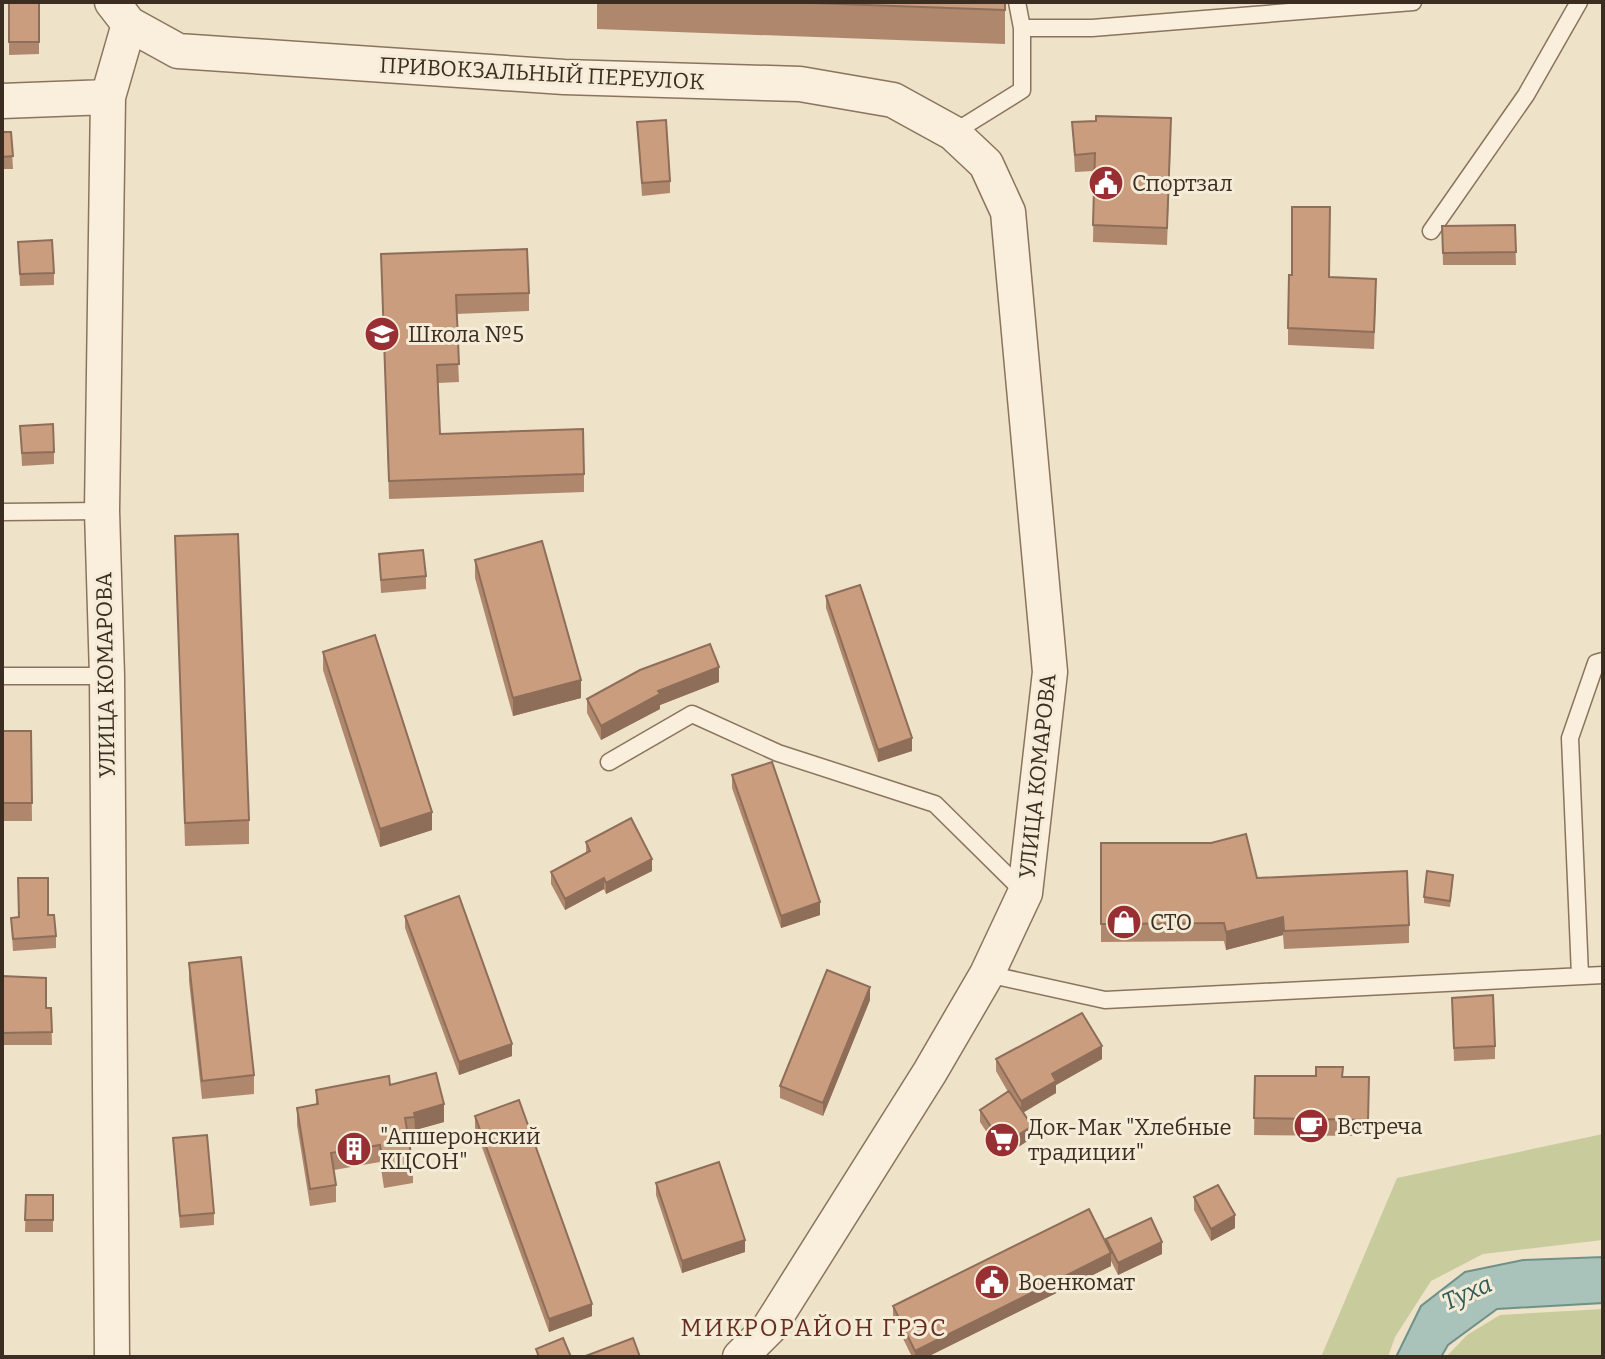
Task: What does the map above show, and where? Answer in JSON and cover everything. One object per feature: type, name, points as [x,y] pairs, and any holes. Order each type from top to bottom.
[{"type":"street","name":"УЛИЦА КОМАРОВА","points":[[112,1357],[107,676],[102,511],[108,97],[121,13]]},
{"type":"street","name":"ПРИВОКЗАЛЬНЫЙ ПЕРЕУЛОК","points":[[121,13],[178,51],[564,77],[800,84],[893,100],[953,133]]},
{"type":"street","points":[[2,101],[108,97]]},
{"type":"street","name":"УЛИЦА КОМАРОВА","points":[[740,1357],[769,1328],[930,1072],[987,974],[1025,893],[1050,672],[1008,212],[986,164],[953,133]]},
{"type":"lane","points":[[953,133],[1022,90],[1022,28],[1017,2]]},
{"type":"lane","points":[[1022,28],[1092,28],[1413,2]]},
{"type":"lane","points":[[1431,231],[1526,95],[1579,2]]},
{"type":"lane","points":[[2,512],[102,511]]},
{"type":"lane","points":[[1580,975],[1570,738],[1596,663],[1603,661]]},
{"type":"lane","points":[[2,676],[107,676]]},
{"type":"lane","points":[[609,762],[692,714],[778,753],[935,804],[1025,893]]},
{"type":"lane","points":[[987,974],[1105,1000],[1603,975]]},
{"type":"green space","points":[[1603,1134],[1603,1240],[1483,1254],[1431,1281],[1395,1337],[1388,1357],[1321,1357],[1397,1178]]},
{"type":"green space","points":[[1603,1309],[1603,1357],[1446,1357],[1467,1335],[1500,1315]]},
{"type":"water","name":"Туха","points":[[1603,1257],[1603,1303],[1497,1309],[1448,1345],[1441,1357],[1396,1357],[1421,1306],[1465,1272],[1523,1260]]},
{"type":"building","points":[[9,2],[39,2],[39,42],[9,42]]},
{"type":"building","points":[[783,2],[1005,2],[1005,10]]},
{"type":"building","points":[[1096,116],[1171,118],[1167,228],[1093,225],[1095,153],[1075,155],[1072,122],[1096,121]]},
{"type":"building","points":[[666,120],[670,181],[642,183],[637,122]]},
{"type":"building","points":[[2,132],[11,132],[13,156],[2,157]]},
{"type":"building","points":[[1292,207],[1330,207],[1329,277],[1376,279],[1374,332],[1288,328]]},
{"type":"building","points":[[1515,225],[1516,252],[1443,253],[1442,226]]},
{"type":"building","points":[[52,240],[54,273],[20,274],[18,242]]},
{"type":"building","points":[[527,249],[529,293],[456,295],[459,364],[437,365],[440,434],[583,429],[584,474],[389,481],[381,254]]},
{"type":"building","points":[[53,424],[54,452],[22,453],[20,426]]},
{"type":"building","points":[[238,534],[249,820],[185,823],[175,536]]},
{"type":"building","points":[[542,541],[581,680],[513,698],[475,560]]},
{"type":"building","points":[[423,550],[426,576],[381,580],[379,554]]},
{"type":"building","points":[[860,585],[912,738],[878,750],[826,596]]},
{"type":"building","points":[[375,635],[432,812],[380,829],[323,652]]},
{"type":"building","points":[[710,644],[719,667],[658,691],[660,694],[601,726],[587,699],[640,670]]},
{"type":"building","points":[[2,731],[31,731],[32,803],[2,803]]},
{"type":"building","points":[[772,762],[820,902],[781,916],[732,775]]},
{"type":"building","points":[[631,818],[652,859],[606,883],[604,878],[565,899],[551,872],[590,851],[586,842]]},
{"type":"building","points":[[1246,834],[1257,878],[1407,871],[1409,925],[1284,931],[1283,917],[1226,932],[1224,923],[1101,924],[1101,843],[1211,843]]},
{"type":"building","points":[[1427,871],[1453,875],[1450,901],[1424,897]]},
{"type":"building","points":[[18,878],[48,878],[48,915],[54,915],[56,936],[13,939],[11,918],[19,917]]},
{"type":"building","points":[[459,896],[512,1044],[459,1062],[405,916]]},
{"type":"building","points":[[241,957],[254,1075],[202,1081],[189,963]]},
{"type":"building","points":[[827,970],[870,987],[823,1103],[780,1086]]},
{"type":"building","points":[[2,976],[46,978],[46,1008],[51,1008],[52,1032],[2,1033]]},
{"type":"building","points":[[1493,995],[1495,1046],[1454,1048],[1452,998]]},
{"type":"building","points":[[1082,1013],[1102,1046],[1052,1074],[1056,1081],[1021,1101],[996,1059]]},
{"type":"building","points":[[1316,1067],[1343,1067],[1342,1077],[1369,1077],[1368,1120],[1254,1118],[1255,1076],[1316,1076]]},
{"type":"building","name":"\"Апшеронский КЦСОН\"","points":[[436,1073],[444,1104],[414,1113],[415,1117],[405,1118],[413,1166],[384,1170],[380,1145],[331,1153],[336,1185],[310,1189],[297,1108],[318,1104],[316,1090],[389,1076],[390,1085]]},
{"type":"building","points":[[1009,1091],[1032,1126],[1003,1145],[980,1110]]},
{"type":"building","points":[[519,1100],[592,1304],[549,1319],[475,1116]]},
{"type":"building","points":[[207,1135],[214,1213],[180,1216],[173,1138]]},
{"type":"building","points":[[719,1162],[745,1240],[682,1261],[656,1183]]},
{"type":"building","points":[[1218,1185],[1235,1215],[1211,1229],[1194,1197]]},
{"type":"building","points":[[26,1195],[53,1195],[53,1220],[25,1220]]},
{"type":"building","points":[[1089,1209],[1111,1253],[915,1351],[893,1306]]},
{"type":"building","points":[[1151,1218],[1162,1242],[1118,1263],[1106,1239]]},
{"type":"building","points":[[563,1338],[571,1357],[539,1357],[536,1349]]},
{"type":"building","points":[[633,1338],[640,1357],[583,1357]]},
{"type":"place","name":"Спортзал","points":[[1106,183]]},
{"type":"place","name":"Школа №5","points":[[382,334]]},
{"type":"place","name":"СТО","points":[[1124,922]]},
{"type":"place","name":"Встреча","points":[[1311,1126]]},
{"type":"place","name":"Док-Мак \"Хлебные традиции\"","points":[[1002,1140]]},
{"type":"place","name":"\"Апшеронский КЦСОН\"","points":[[354,1149]]},
{"type":"place","name":"Военкомат","points":[[992,1282]]},
{"type":"district","name":"МИКРОРАЙОН ГРЭС","points":[[814,1328]]}]
